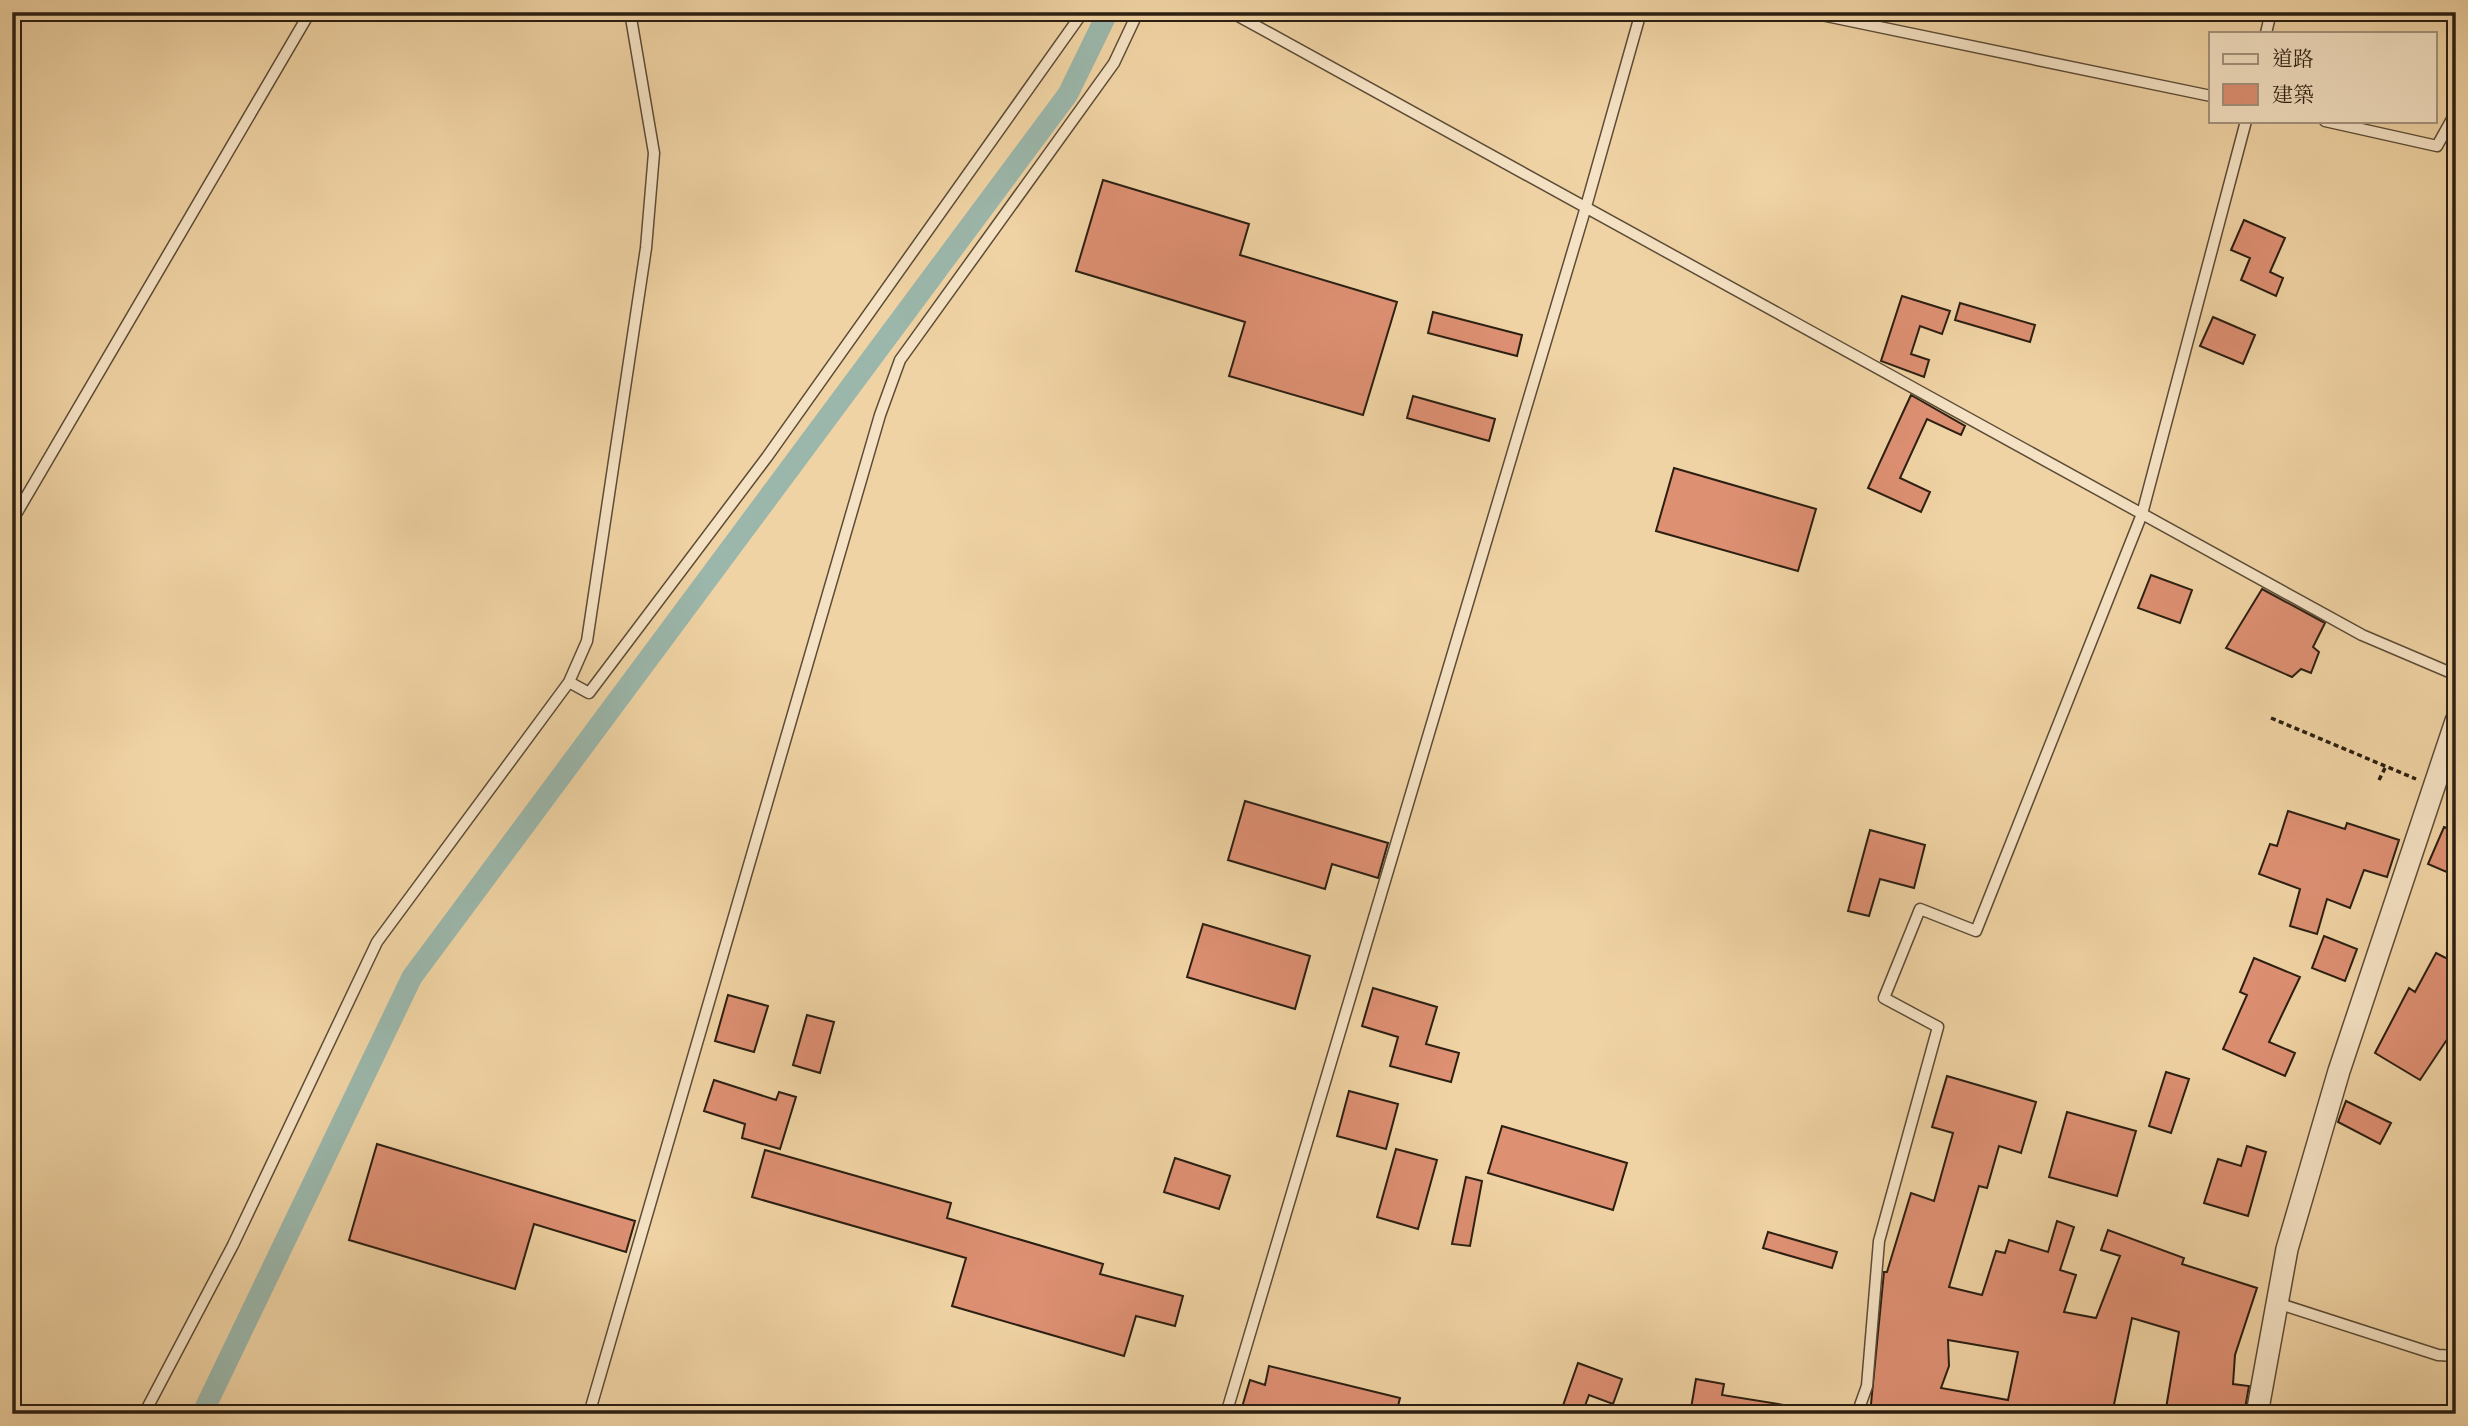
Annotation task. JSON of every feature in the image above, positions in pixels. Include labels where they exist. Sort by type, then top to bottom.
[{"type":"street","points":[[2257,1414],[2287,1249],[2339,1071],[2456,721]]},
{"type":"lane","points":[[12,521],[310,12]]},
{"type":"lane","points":[[144,1414],[233,1245],[377,942],[569,682],[587,641],[646,248],[654,153],[629,12]]},
{"type":"lane","points":[[569,682],[589,694],[766,457],[1083,12]]},
{"type":"lane","points":[[589,1414],[880,415],[900,360],[1114,63],[1138,12]]},
{"type":"lane","points":[[1231,12],[1585,210],[2362,635],[2456,675]]},
{"type":"lane","points":[[1226,1414],[1585,210],[1641,12]]},
{"type":"lane","points":[[1807,12],[2209,96]]},
{"type":"lane","points":[[2266,32],[2271,12]]},
{"type":"lane","points":[[2329,122],[2437,146],[2456,112]]},
{"type":"lane","points":[[1857,1414],[1867,1386],[1879,1241],[1938,1027],[1884,998],[1920,909],[1976,931],[2142,514],[2246,122]]},
{"type":"lane","points":[[2277,1303],[2438,1355],[2456,1356]]},
{"type":"path","points":[[2271,718],[2434,786]]},
{"type":"path","points":[[2379,780],[2386,766]]},
{"type":"building","points":[[1103,180],[1249,224],[1240,255],[1397,302],[1363,415],[1229,376],[1245,322],[1076,271]]},
{"type":"building","points":[[2244,220],[2285,238],[2270,272],[2283,278],[2276,296],[2241,280],[2250,258],[2231,250]]},
{"type":"building","points":[[1902,296],[1950,311],[1942,334],[1920,326],[1911,354],[1929,360],[1924,377],[1881,361]]},
{"type":"building","points":[[1960,303],[2035,325],[2030,342],[1955,320]]},
{"type":"building","points":[[1433,312],[1522,335],[1517,356],[1428,333]]},
{"type":"building","points":[[2213,317],[2255,335],[2243,364],[2200,346]]},
{"type":"building","points":[[1911,395],[1965,426],[1961,435],[1927,419],[1900,478],[1930,492],[1921,512],[1868,488]]},
{"type":"building","points":[[1413,396],[1495,419],[1489,441],[1407,418]]},
{"type":"building","points":[[1674,468],[1816,509],[1798,571],[1656,531]]},
{"type":"building","points":[[2151,575],[2192,590],[2180,623],[2138,608]]},
{"type":"building","points":[[2262,589],[2325,623],[2313,647],[2319,652],[2311,673],[2301,669],[2292,677],[2226,648]]},
{"type":"building","points":[[1245,801],[1388,843],[1378,878],[1332,864],[1325,889],[1228,860]]},
{"type":"building","points":[[2288,811],[2345,829],[2347,823],[2399,840],[2387,877],[2364,870],[2350,908],[2327,899],[2317,934],[2290,926],[2300,889],[2259,874],[2270,844],[2277,846]]},
{"type":"building","points":[[2444,827],[2456,832],[2456,876],[2428,864]]},
{"type":"building","points":[[1870,830],[1925,845],[1914,888],[1880,879],[1869,916],[1848,911]]},
{"type":"building","points":[[1203,924],[1310,956],[1295,1009],[1187,977]]},
{"type":"building","points":[[2324,936],[2357,949],[2345,981],[2312,968]]},
{"type":"building","points":[[2436,953],[2456,963],[2456,1026],[2420,1080],[2375,1053],[2409,988],[2415,992]]},
{"type":"building","points":[[2254,958],[2300,977],[2269,1042],[2295,1053],[2285,1076],[2223,1049],[2247,995],[2240,992]]},
{"type":"building","points":[[1373,988],[1437,1007],[1426,1044],[1459,1053],[1451,1082],[1390,1066],[1398,1037],[1362,1026]]},
{"type":"building","points":[[728,995],[768,1006],[754,1052],[715,1041]]},
{"type":"building","points":[[807,1015],[834,1022],[820,1073],[793,1065]]},
{"type":"building","points":[[2166,1072],[2189,1079],[2171,1133],[2149,1126]]},
{"type":"building","points":[[1947,1076],[2036,1102],[2021,1153],[1999,1146],[1987,1188],[1979,1186],[1949,1287],[1982,1295],[1996,1251],[2005,1253],[2009,1240],[2048,1252],[2057,1221],[2074,1227],[2060,1270],[2076,1275],[2064,1312],[2096,1318],[2120,1256],[2101,1250],[2108,1230],[2184,1258],[2182,1264],[2257,1288],[2235,1355],[2233,1384],[2249,1386],[2244,1414],[2165,1414],[2179,1332],[2132,1318],[2112,1414],[1870,1414],[1884,1272],[1887,1272],[1911,1193],[1934,1201],[1953,1133],[1932,1127]],"holes":[[[1948,1340],[2018,1352],[2008,1400],[1941,1388],[1949,1366]]]},
{"type":"building","points":[[714,1080],[776,1100],[779,1092],[796,1097],[780,1149],[742,1138],[745,1124],[704,1111]]},
{"type":"building","points":[[1349,1091],[1398,1104],[1386,1149],[1337,1136]]},
{"type":"building","points":[[2346,1101],[2391,1123],[2380,1144],[2338,1122]]},
{"type":"building","points":[[2067,1112],[2136,1131],[2117,1196],[2049,1177]]},
{"type":"building","points":[[1502,1126],[1627,1163],[1613,1210],[1488,1173]]},
{"type":"building","points":[[377,1144],[635,1221],[626,1252],[534,1224],[515,1289],[349,1240]]},
{"type":"building","points":[[2247,1146],[2266,1152],[2248,1216],[2204,1203],[2218,1159],[2241,1166]]},
{"type":"building","points":[[1396,1149],[1437,1160],[1418,1229],[1377,1217]]},
{"type":"building","points":[[765,1150],[951,1203],[947,1218],[1103,1264],[1100,1274],[1183,1296],[1175,1326],[1136,1316],[1124,1356],[952,1306],[966,1258],[752,1197]]},
{"type":"building","points":[[1175,1158],[1230,1176],[1219,1209],[1164,1192]]},
{"type":"building","points":[[1466,1177],[1482,1181],[1470,1246],[1452,1244]]},
{"type":"building","points":[[1768,1232],[1837,1252],[1832,1268],[1763,1248]]},
{"type":"building","points":[[1578,1363],[1622,1379],[1613,1404],[1589,1395],[1582,1414],[1560,1414]]},
{"type":"building","points":[[1269,1366],[1400,1398],[1396,1414],[1290,1414],[1261,1406],[1259,1413],[1242,1407],[1250,1380],[1265,1385]]},
{"type":"building","points":[[1696,1379],[1724,1384],[1722,1395],[1784,1405],[1784,1414],[1690,1414]]},
{"type":"waterway","points":[[202,1414],[412,977],[1068,94],[1108,12]]}]
